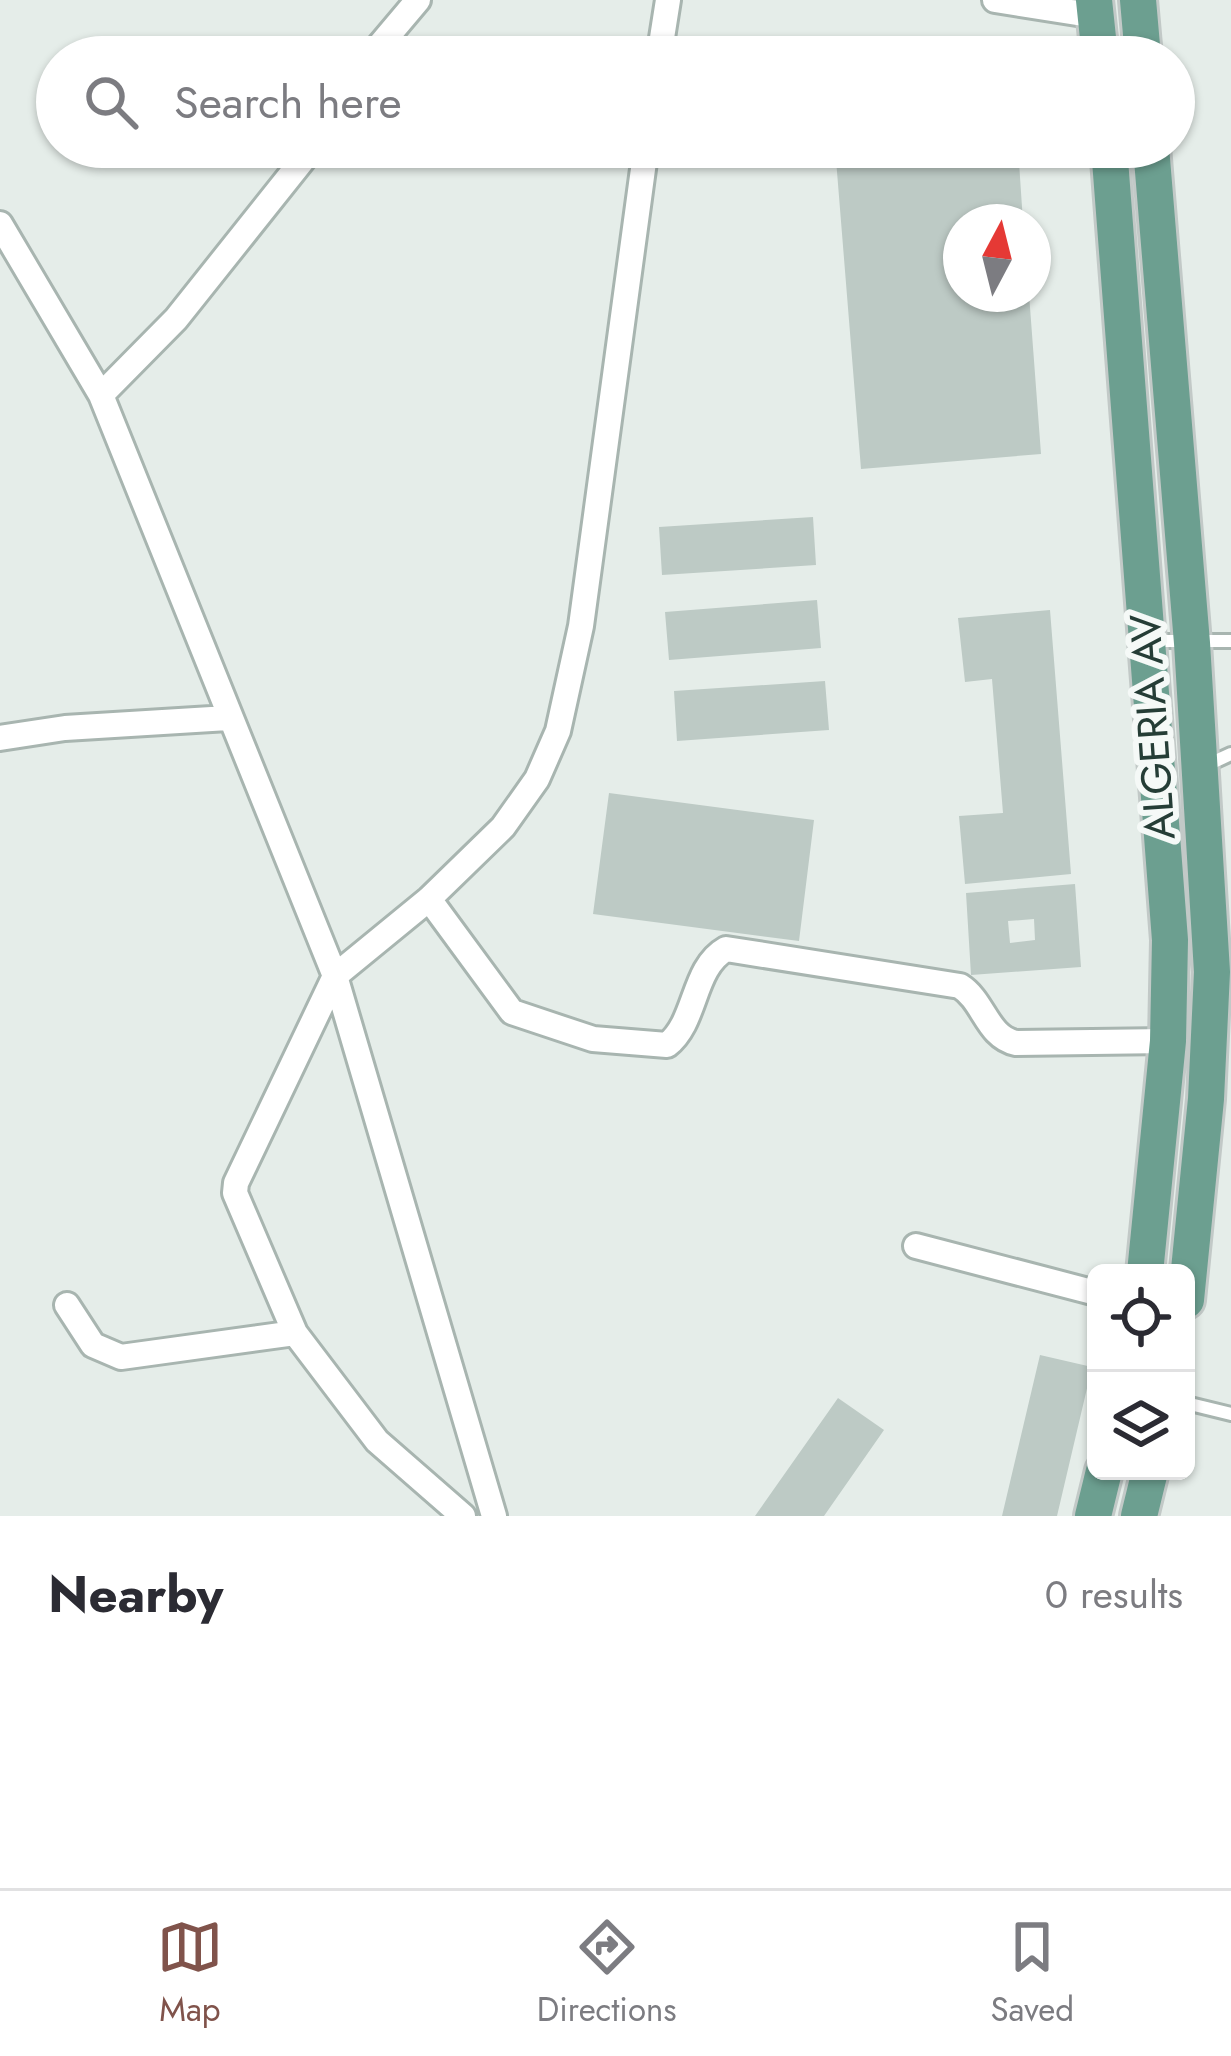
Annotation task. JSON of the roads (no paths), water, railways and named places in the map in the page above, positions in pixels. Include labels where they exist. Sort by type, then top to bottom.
[{"type":"main road","points":[[1138,0],[1142,36]]},
{"type":"main road","name":"ALGERIA AV","points":[[1110,168],[1169,919],[1168,1041],[1146,1264]]},
{"type":"main road","name":"ALGERIA AV","points":[[1153,168],[1192,643],[1216,761],[1221,975],[1190,1264]]},
{"type":"main road","points":[[1093,1516],[1102,1480]]},
{"type":"main road","points":[[1139,1516],[1148,1480]]},
{"type":"street","points":[[388,36],[418,0]]},
{"type":"street","points":[[662,36],[668,0]]},
{"type":"street","points":[[995,0],[1095,8]]},
{"type":"street","points":[[101,395],[176,319],[297,168]]},
{"type":"street","points":[[463,1516],[377,1441],[295,1333],[235,1193],[238,1176],[335,976],[429,898],[502,827],[537,779],[570,691],[643,168]]},
{"type":"street","points":[[0,224],[101,395],[335,976],[494,1516]]},
{"type":"street","points":[[0,739],[65,728],[228,718]]},
{"type":"street","points":[[429,898],[512,1012],[593,1040],[667,1046],[679,1036],[712,957],[726,949],[960,986],[973,995],[999,1037],[1016,1043],[1168,1041]]},
{"type":"street","points":[[916,1246],[1087,1291]]},
{"type":"street","points":[[67,1305],[93,1345],[122,1357],[295,1333]]},
{"type":"lane","points":[[1148,641],[1231,641]]},
{"type":"lane","points":[[1195,1405],[1231,1414]]}]
